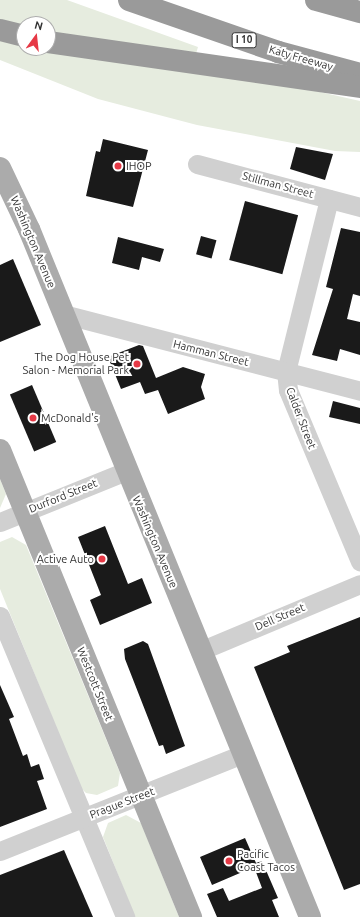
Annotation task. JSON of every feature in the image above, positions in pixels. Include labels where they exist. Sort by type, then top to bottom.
[{"type":"highway","name":"Katy Freeway","points":[[129,0],[278,52],[360,74]]},
{"type":"highway","points":[[316,0],[360,12]]},
{"type":"highway","points":[[0,30],[16,34]]},
{"type":"highway","points":[[56,43],[360,87]]},
{"type":"main road","name":"Washington Avenue","points":[[0,168],[63,314],[126,471],[310,917]]},
{"type":"main road","name":"Westcott Street","points":[[0,450],[191,917]]},
{"type":"street","name":"Stillman Street","points":[[197,164],[360,207]]},
{"type":"street","name":"Calder Street","points":[[330,199],[286,371],[288,390],[360,561]]},
{"type":"street","name":"Hamman Street","points":[[63,314],[360,391]]},
{"type":"street","name":"Durford Street","points":[[0,522],[126,471]]},
{"type":"street","name":"Dell Street","points":[[200,651],[360,584]]},
{"type":"street","points":[[0,616],[85,817],[125,917]]},
{"type":"street","name":"Prague Street","points":[[0,850],[141,796],[243,754]]},
{"type":"shaded area","points":[[0,0],[67,0],[198,47],[195,57],[56,34],[56,16],[16,16],[16,26],[0,21]]},
{"type":"shaded area","points":[[0,39],[16,42],[16,56],[56,56],[56,49],[267,80],[360,101],[360,152],[335,151],[197,125],[98,99],[0,60]]},
{"type":"shaded area","points":[[0,479],[6,494],[0,508]]},
{"type":"shaded area","points":[[12,537],[26,545],[120,773],[118,786],[97,795],[86,793],[81,788],[0,589],[0,542]]},
{"type":"shaded area","points":[[126,815],[141,823],[179,917],[135,917],[103,837],[108,823]]},
{"type":"building","name":"IHOP","points":[[103,139],[148,150],[133,207],[86,196],[96,151],[100,152]]},
{"type":"building","points":[[296,147],[333,154],[325,180],[290,169]]},
{"type":"building","points":[[245,201],[298,215],[282,274],[229,260]]},
{"type":"building","points":[[341,228],[360,232],[360,296],[353,294],[347,319],[360,322],[360,355],[340,349],[337,361],[312,355],[333,289],[326,287]]},
{"type":"building","points":[[201,236],[216,240],[212,258],[196,254]]},
{"type":"building","points":[[118,237],[164,249],[160,262],[142,257],[139,270],[112,263]]},
{"type":"building","points":[[13,259],[41,325],[0,342],[0,265]]},
{"type":"building","points":[[139,345],[143,346],[156,378],[183,367],[205,374],[201,387],[205,399],[168,414],[158,390],[145,394],[140,382],[121,389],[108,357]]},
{"type":"building","name":"McDonald's","points":[[32,385],[56,442],[34,451],[10,394]]},
{"type":"building","points":[[333,401],[360,408],[360,424],[329,417]]},
{"type":"building","points":[[105,526],[128,584],[142,578],[152,603],[100,625],[90,600],[101,595],[78,537]]},
{"type":"building","points":[[360,617],[360,884],[344,890],[254,667],[290,652],[287,646]]},
{"type":"building","points":[[143,641],[148,644],[185,746],[166,754],[163,745],[159,746],[125,659],[124,649]]},
{"type":"building","points":[[0,685],[14,717],[9,719],[23,756],[27,754],[31,767],[39,764],[44,779],[37,781],[47,809],[0,827]]},
{"type":"building","points":[[245,838],[256,863],[262,861],[278,898],[272,900],[279,917],[217,917],[207,894],[223,888],[229,901],[262,888],[254,867],[212,885],[200,857]]},
{"type":"building","points":[[64,850],[93,917],[0,917],[0,875]]},
{"type":"place","name":"IHOP","points":[[118,166]]},
{"type":"place","name":"The Dog House Pet Salon - Memorial Park","points":[[137,364]]},
{"type":"place","name":"McDonald's","points":[[33,418]]},
{"type":"place","name":"Active Auto","points":[[102,559]]},
{"type":"place","name":"Pacific Coast Tacos","points":[[229,861]]}]
